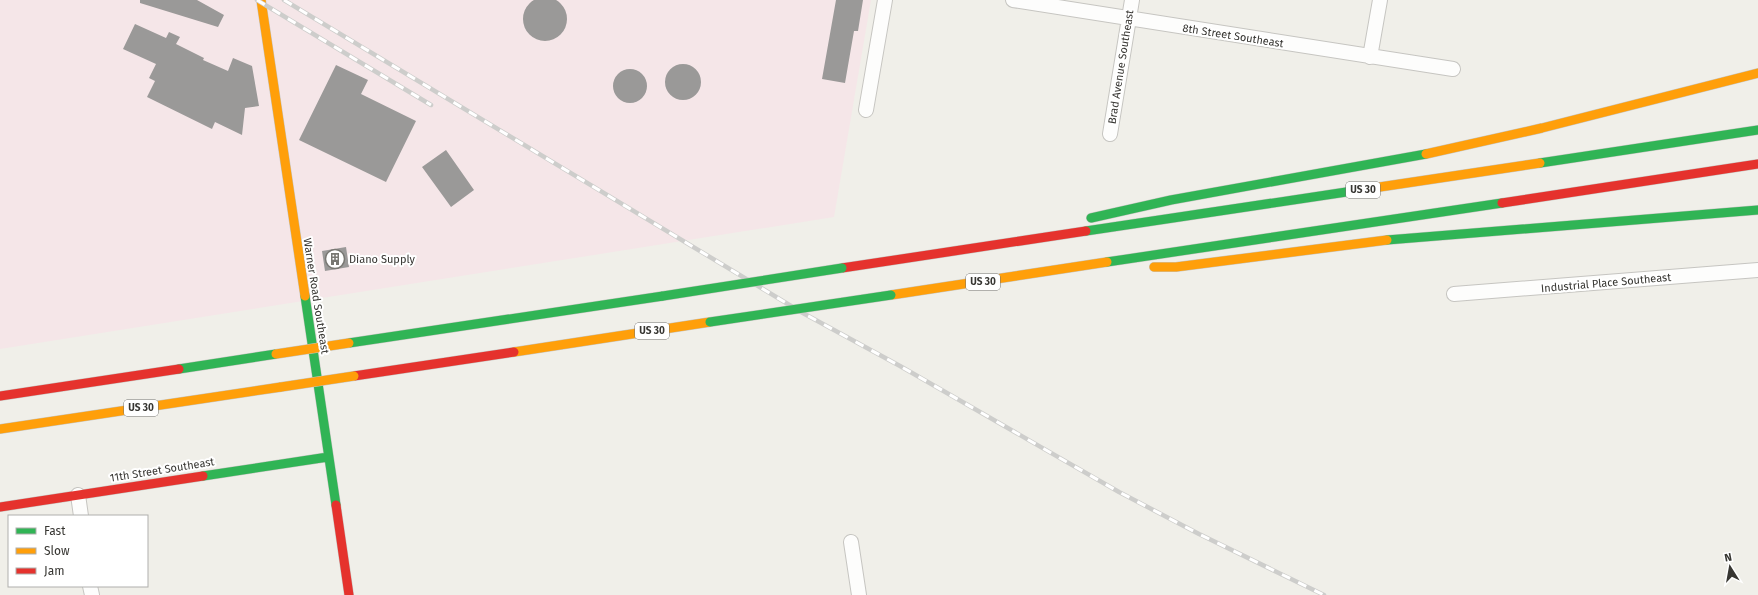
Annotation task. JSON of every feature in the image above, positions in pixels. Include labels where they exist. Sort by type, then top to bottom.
[{"type":"main road","name":"Warner Road Southeast","points":[[261,0],[349,595]]},
{"type":"main road","points":[[1083,220],[1137,206],[1410,158],[1483,142],[1758,73]]},
{"type":"main road","name":"US 30","points":[[0,396],[1758,130]]},
{"type":"main road","name":"US 30","points":[[0,429],[1758,164]]},
{"type":"main road","points":[[1074,267],[1176,267],[1407,238],[1758,210]]},
{"type":"main road","points":[[967,249],[1068,224]]},
{"type":"main road","name":"11th Street Southeast","points":[[0,507],[328,457]]},
{"type":"street","points":[[866,110],[885,0]]},
{"type":"street","name":"8th Street Southeast","points":[[1013,0],[1453,69]]},
{"type":"street","name":"Brad Avenue Southeast","points":[[1110,134],[1132,0]]},
{"type":"street","points":[[1370,57],[1380,0]]},
{"type":"street","name":"Industrial Place Southeast","points":[[1454,294],[1758,270]]},
{"type":"street","points":[[78,495],[81,515]]},
{"type":"street","points":[[851,542],[859,595]]},
{"type":"shaded area","points":[[0,0],[871,0],[834,217],[0,349]]},
{"type":"building","points":[[537,-1],[553,-1],[561,3],[567,15],[567,23],[561,35],[549,41],[541,41],[529,35],[523,23],[523,15],[529,3]]},
{"type":"building","points":[[140,0],[197,0],[224,15],[218,27],[140,3]]},
{"type":"building","points":[[836,0],[863,0],[858,31],[854,31],[845,83],[822,79]]},
{"type":"building","points":[[135,24],[166,38],[169,32],[180,37],[176,44],[204,58],[203,60],[228,71],[233,58],[252,66],[259,106],[245,108],[242,135],[215,122],[212,129],[147,97],[155,81],[149,78],[156,64],[123,49]]},
{"type":"building","points":[[687,64],[696,69],[700,75],[700,89],[696,95],[687,100],[679,100],[670,95],[666,89],[665,78],[670,69],[676,65]]},
{"type":"building","points":[[336,65],[368,80],[361,94],[416,121],[386,182],[299,140]]},
{"type":"building","points":[[627,69],[633,69],[637,70],[644,76],[647,86],[646,93],[640,100],[633,103],[627,103],[623,102],[616,96],[613,89],[613,83],[614,79],[620,72]]},
{"type":"building","points":[[446,150],[474,190],[451,207],[422,167]]},
{"type":"building","name":"Diano Supply","points":[[346,247],[349,267],[325,271],[322,251]]},
{"type":"railway","points":[[257,0],[431,105]]},
{"type":"railway","points":[[284,0],[801,312],[900,366],[1119,492],[1199,534],[1324,595]]},
{"type":"traffic: fast","points":[[1540,163],[1758,130]]},
{"type":"traffic: fast","points":[[1091,218],[1171,200],[1426,154]]},
{"type":"traffic: fast","points":[[1086,231],[1353,191]]},
{"type":"traffic: fast","points":[[1107,262],[1502,203]]},
{"type":"traffic: fast","points":[[1387,240],[1758,210]]},
{"type":"traffic: fast","points":[[663,296],[842,268]]},
{"type":"traffic: fast","points":[[710,322],[891,295]]},
{"type":"traffic: fast","points":[[305,296],[336,505]]},
{"type":"traffic: fast","points":[[349,343],[663,296]]},
{"type":"traffic: fast","points":[[179,369],[276,354]]},
{"type":"traffic: fast","points":[[203,476],[328,457]]},
{"type":"traffic: slow","points":[[261,0],[305,296]]},
{"type":"traffic: slow","points":[[1426,154],[1542,128],[1758,73]]},
{"type":"traffic: slow","points":[[1353,191],[1540,163]]},
{"type":"traffic: slow","points":[[1154,267],[1176,267],[1387,240]]},
{"type":"traffic: slow","points":[[891,295],[1107,262]]},
{"type":"traffic: slow","points":[[514,352],[710,322]]},
{"type":"traffic: slow","points":[[276,354],[349,343]]},
{"type":"traffic: slow","points":[[281,387],[354,376]]},
{"type":"traffic: slow","points":[[0,429],[281,387]]},
{"type":"traffic: jam","points":[[1502,203],[1758,164]]},
{"type":"traffic: jam","points":[[842,268],[1086,231]]},
{"type":"traffic: jam","points":[[354,376],[514,352]]},
{"type":"traffic: jam","points":[[0,396],[179,369]]},
{"type":"traffic: jam","points":[[0,507],[203,476]]},
{"type":"traffic: jam","points":[[336,505],[349,595]]},
{"type":"place","name":"Diano Supply","points":[[335,259]]}]
